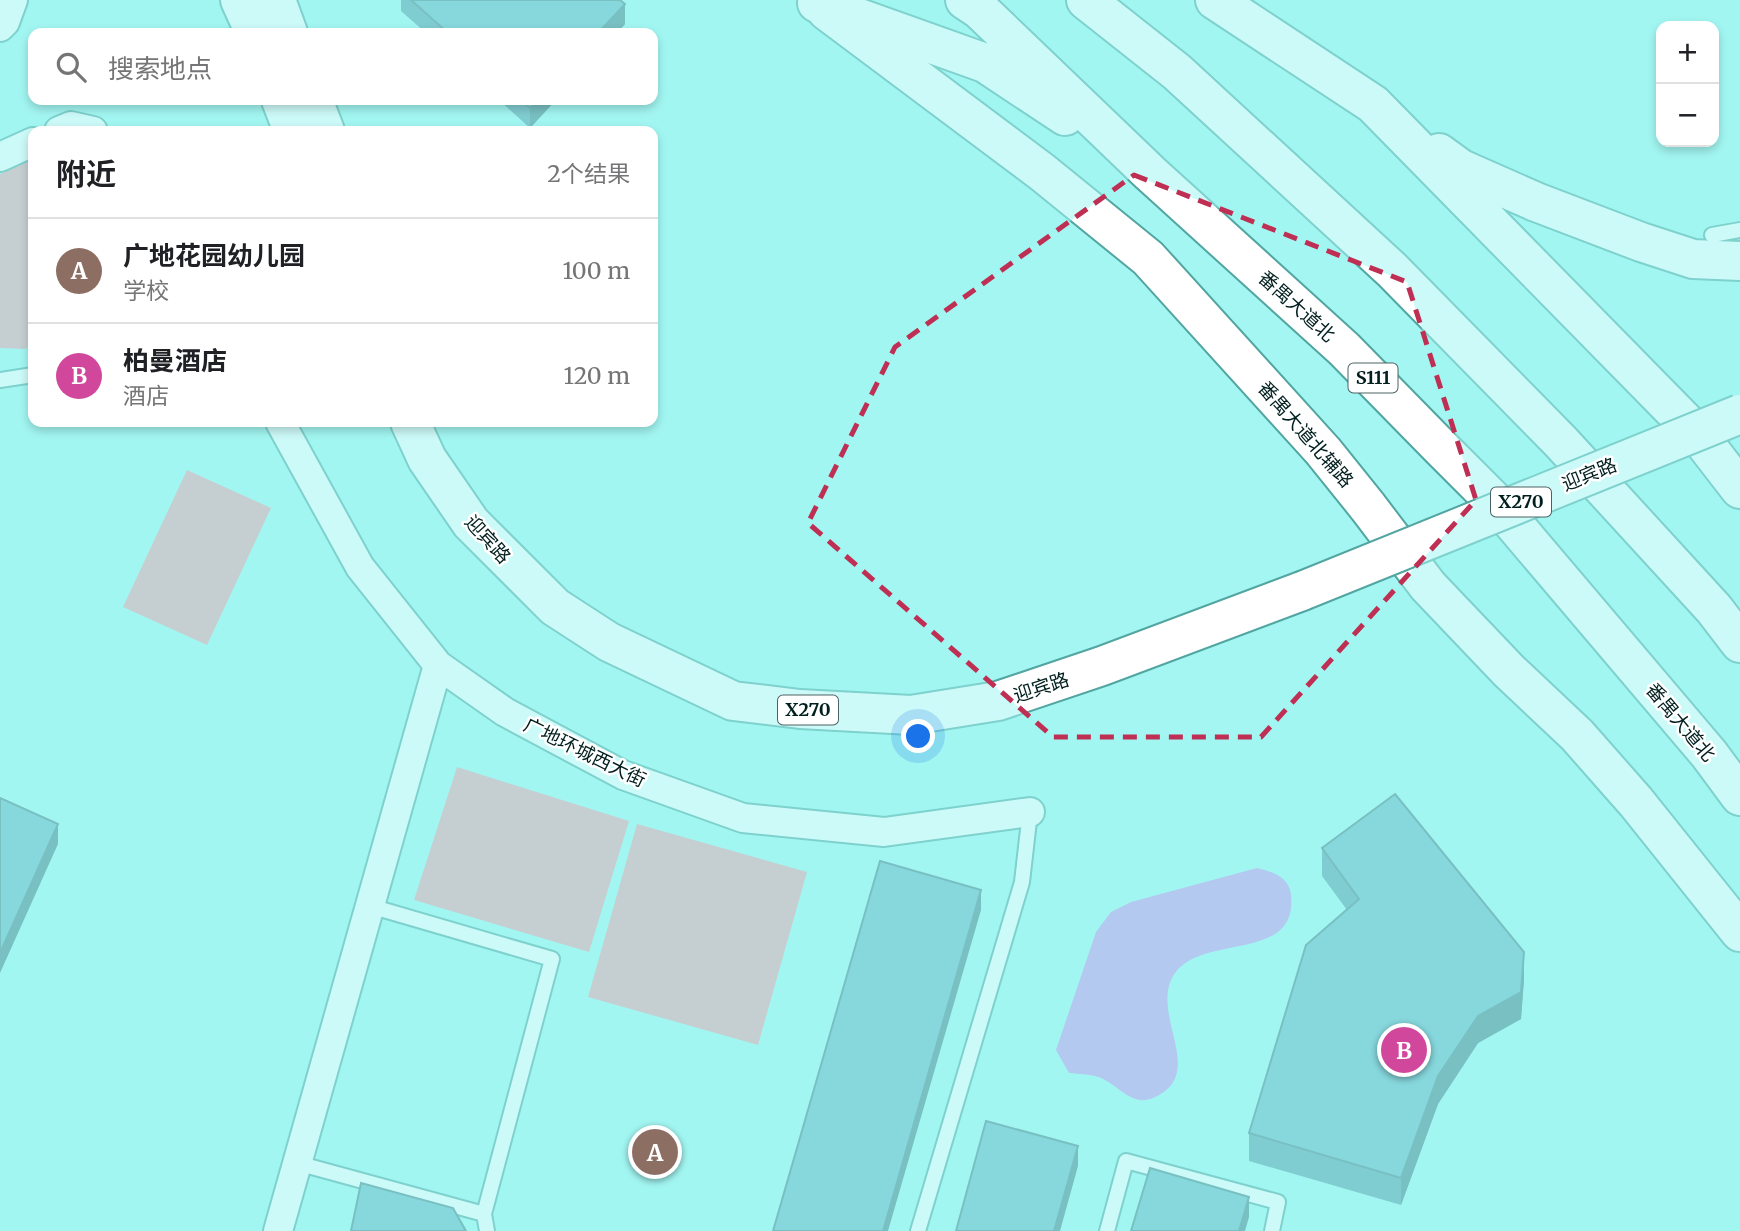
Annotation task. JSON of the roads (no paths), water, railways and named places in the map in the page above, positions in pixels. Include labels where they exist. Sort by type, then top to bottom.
[{"type":"main road","points":[[240,0],[253,28]]},
{"type":"main road","points":[[276,0],[286,28]]},
{"type":"main road","name":"番禺大道北","points":[[965,0],[980,10],[1150,173],[1344,349],[1496,503],[1700,743],[1740,796]]},
{"type":"main road","points":[[1086,0],[1177,72],[1392,270],[1561,442],[1714,609],[1740,643]]},
{"type":"main road","points":[[1215,0],[1373,104],[1461,169],[1536,202],[1693,259],[1740,261]]},
{"type":"main road","points":[[814,2],[985,63],[1150,173]]},
{"type":"main road","name":"番禺大道北辅路","points":[[814,2],[1042,172],[1148,258],[1323,451],[1428,586],[1499,661],[1577,735],[1628,793],[1740,932]]},
{"type":"main road","points":[[1373,104],[1699,436],[1740,489]]},
{"type":"main road","points":[[283,105],[291,126]]},
{"type":"main road","points":[[315,105],[323,126]]},
{"type":"main road","name":"迎宾路","points":[[412,427],[427,459],[471,523],[555,607],[609,642],[733,701],[800,709],[911,715],[998,701],[1102,666],[1302,591],[1740,414]]},
{"type":"main road","points":[[437,427],[467,493],[516,569]]},
{"type":"street","points":[[0,27],[5,22],[13,0]]},
{"type":"street","points":[[0,157],[28,144]]},
{"type":"street","name":"广地环城西大街","points":[[283,427],[360,567],[438,665],[505,712],[623,775],[743,818],[884,832],[1030,812]]},
{"type":"street","points":[[278,1231],[438,665]]},
{"type":"lane","points":[[1712,235],[1740,230]]},
{"type":"lane","points":[[0,380],[28,375]]},
{"type":"lane","points":[[918,1231],[1022,882],[1030,812]]},
{"type":"lane","points":[[370,906],[552,959],[484,1214],[487,1231]]},
{"type":"lane","points":[[1107,1231],[1126,1161],[1278,1202],[1272,1231]]},
{"type":"lane","points":[[297,1163],[484,1214]]},
{"type":"place","name":"柏曼酒店","points":[[1404,1050]]},
{"type":"place","name":"广地花园幼儿园","points":[[655,1152]]}]
